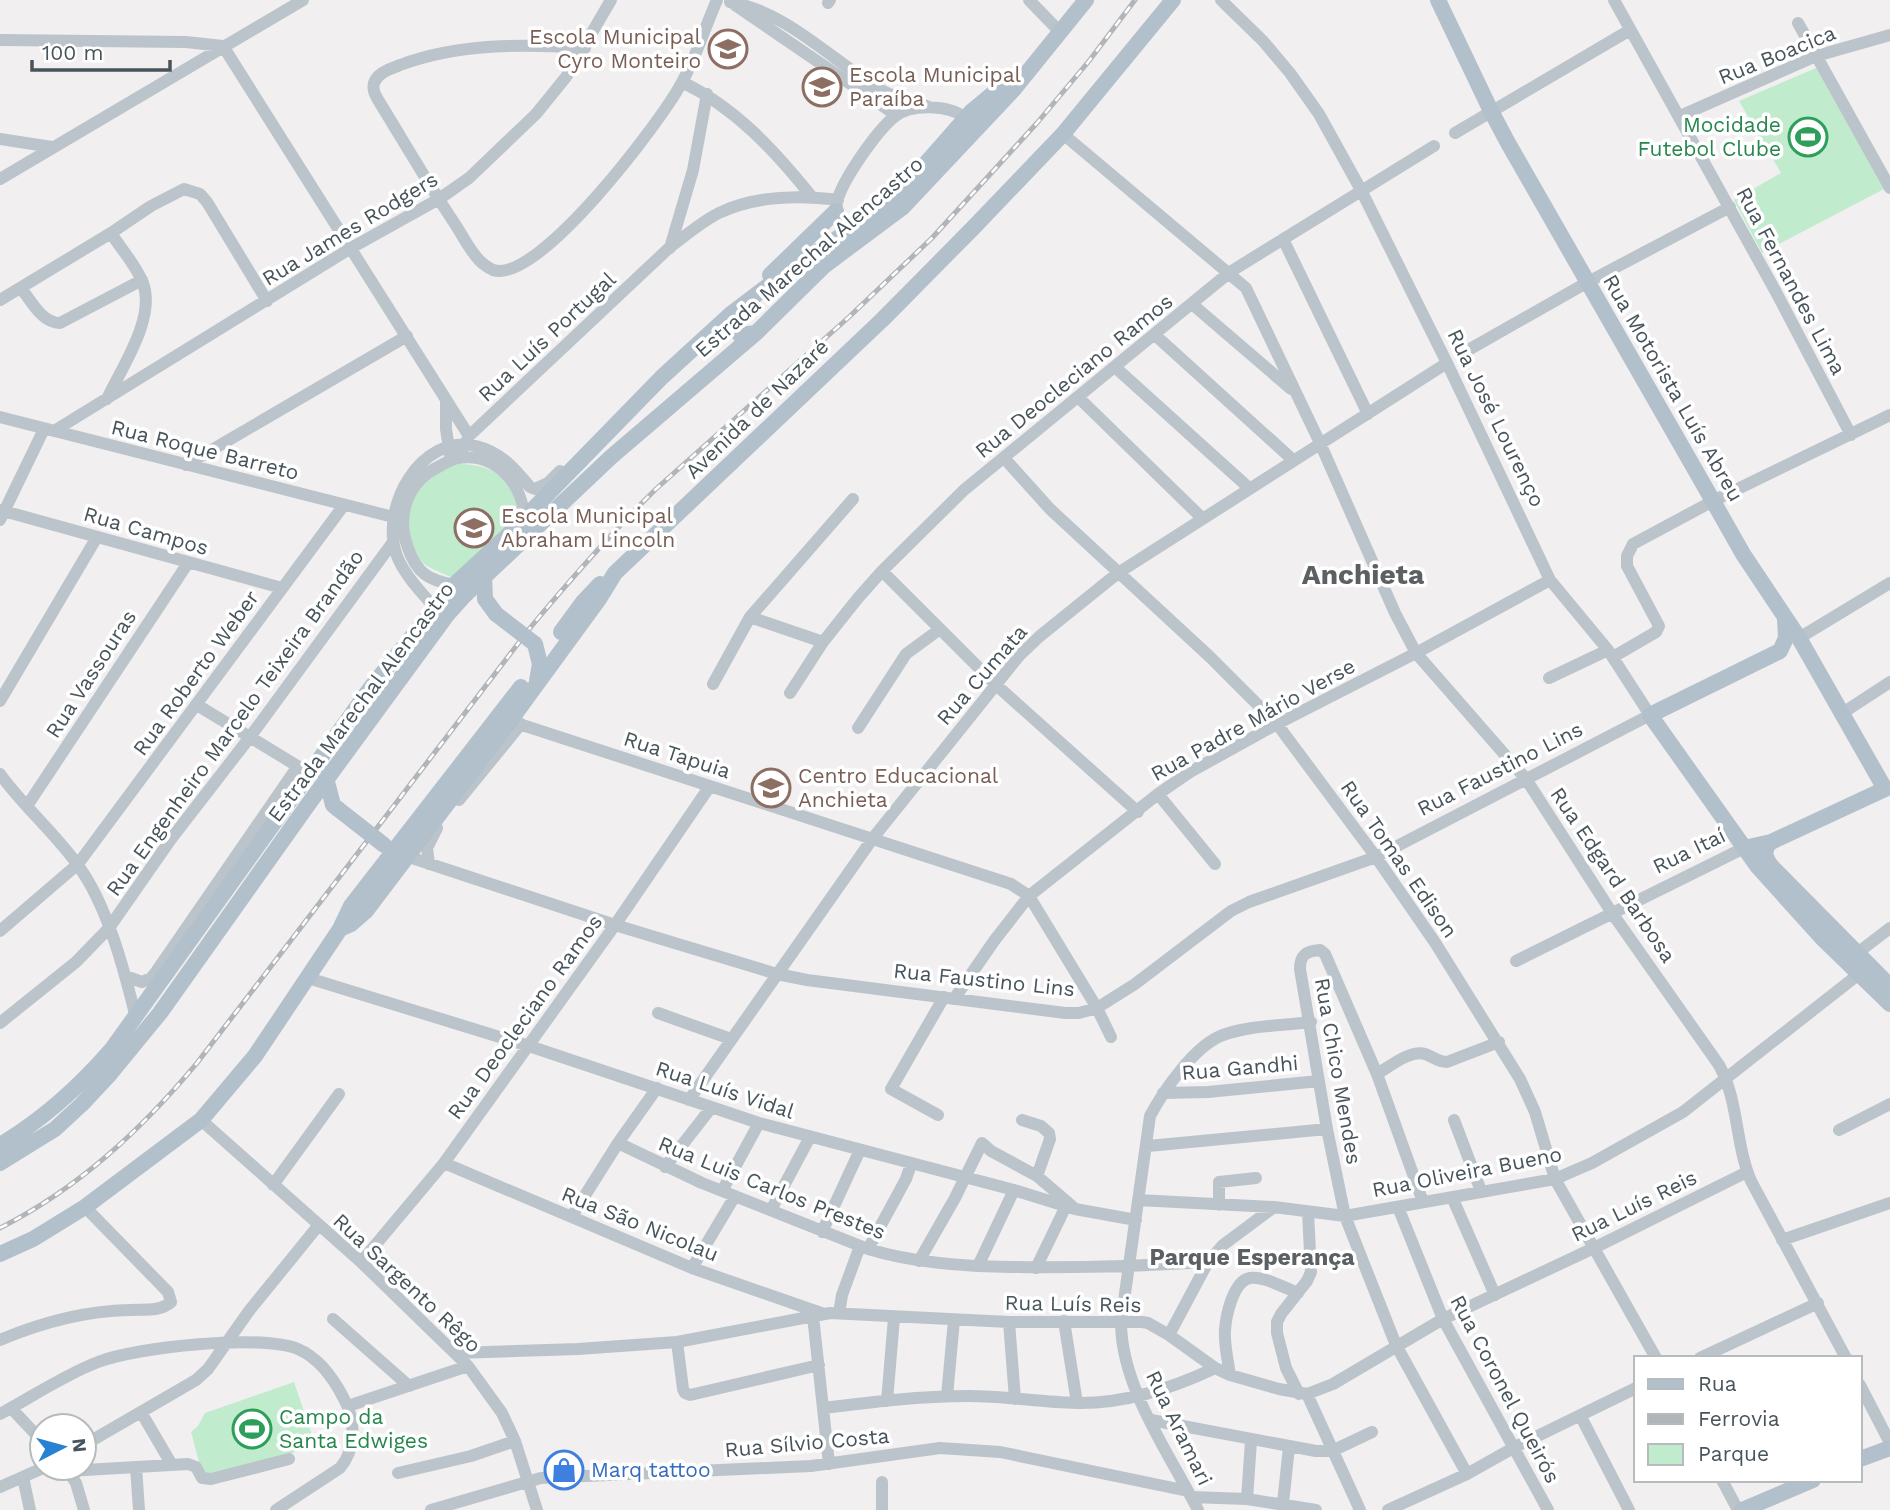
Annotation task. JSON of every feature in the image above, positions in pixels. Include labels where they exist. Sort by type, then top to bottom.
[{"type":"main road","name":"Estrada Marechal Alencastro","points":[[0,1145],[62,1103],[97,1066],[136,1018],[304,770],[332,741],[372,686],[454,585],[524,518],[639,400],[732,313],[844,233],[867,220],[897,196],[965,118],[1011,78],[1058,31],[1077,0]]},
{"type":"main road","name":"Estrada Marechal Alencastro","points":[[0,1163],[55,1129],[110,1074],[160,1013],[447,615],[484,575],[611,457],[757,333],[824,266],[903,207],[971,137],[1086,0]]},
{"type":"main road","name":"Avenida de Nazaré","points":[[394,848],[426,831],[515,722],[536,684],[615,573],[883,319],[1063,134],[1173,0]]},
{"type":"main road","name":"Rua Motorista Luís Abreu","points":[[1438,0],[1491,111],[1588,282],[1713,501],[1799,638],[1814,668],[1886,785]]},
{"type":"main road","points":[[965,118],[971,127],[971,137]]},
{"type":"main road","points":[[752,297],[837,205]]},
{"type":"main road","points":[[732,313],[733,324],[740,335],[757,333]]},
{"type":"main road","points":[[692,351],[703,350],[711,354],[712,371]]},
{"type":"main road","points":[[0,1254],[85,1207],[201,1120],[255,1056],[340,929],[351,906],[382,869],[394,848],[540,664],[583,602],[603,581],[615,573]]},
{"type":"main road","points":[[484,575],[485,599],[496,614],[536,645],[540,664],[536,684]]},
{"type":"main road","points":[[1785,619],[1786,638],[1780,651],[1793,655],[1814,668]]},
{"type":"main road","points":[[536,645],[559,636]]},
{"type":"main road","name":"Rua Faustino Lins","points":[[1650,715],[1780,651]]},
{"type":"main road","name":"Rua José Lourenço","points":[[1650,715],[1744,848],[1782,895],[1890,1004]]},
{"type":"main road","points":[[332,741],[326,764],[326,782],[336,807],[394,848]]},
{"type":"main road","name":"Rua Itaí","points":[[1744,848],[1771,842],[1886,785]]},
{"type":"main road","points":[[307,806],[336,807]]},
{"type":"main road","points":[[1771,842],[1765,853],[1770,864],[1890,986]]},
{"type":"main road","points":[[340,929],[366,911],[394,848]]},
{"type":"main road","points":[[1862,1458],[1890,1445]]},
{"type":"main road","points":[[1740,1510],[1808,1482]]},
{"type":"street","points":[[0,179],[303,0]]},
{"type":"street","name":"Rua James Rodgers","points":[[49,430],[107,399],[351,248],[439,199],[469,178],[536,114],[566,77],[611,0]]},
{"type":"street","points":[[585,48],[484,47],[416,59],[380,74],[374,84],[373,91],[439,199],[480,261],[491,269],[511,269],[548,243],[604,190],[629,159],[682,82],[717,0]]},
{"type":"street","points":[[1029,0],[1058,31]]},
{"type":"street","name":"Rua José Lourenço","points":[[1221,0],[1263,41],[1319,114],[1361,190],[1447,363],[1550,580],[1610,654],[1650,715]]},
{"type":"street","name":"Rua Fernandes Lima","points":[[1614,0],[1730,207],[1851,435]]},
{"type":"street","points":[[729,1],[881,90],[929,107],[951,110],[965,118]]},
{"type":"street","points":[[767,21],[896,115]]},
{"type":"street","points":[[1798,23],[1890,188]]},
{"type":"street","points":[[1455,133],[1630,30]]},
{"type":"street","name":"Rua Boacica","points":[[1680,116],[1816,56],[1890,35]]},
{"type":"street","points":[[0,40],[186,42],[223,46]]},
{"type":"street","points":[[223,46],[446,399],[466,440]]},
{"type":"street","points":[[682,82],[707,94],[770,147],[812,197]]},
{"type":"street","name":"Rua Luís Portugal","points":[[669,248],[689,184],[707,94]]},
{"type":"street","points":[[844,233],[837,205],[871,143],[896,115],[929,107]]},
{"type":"street","name":"Rua Edgard Barbosa","points":[[1063,134],[1230,272],[1250,294],[1416,653],[1526,779],[1612,913],[1727,1079],[1747,1172],[1845,1356]]},
{"type":"street","points":[[0,139],[52,147]]},
{"type":"street","name":"Rua Deocleciano Ramos","points":[[790,693],[823,642],[881,571],[964,491],[1230,272],[1434,146]]},
{"type":"street","points":[[0,300],[111,233],[150,206],[184,189],[200,194],[207,202],[267,301]]},
{"type":"street","name":"Rua Luís Portugal","points":[[452,455],[669,248],[704,222],[741,204],[812,197],[837,205]]},
{"type":"street","points":[[1470,349],[1588,282],[1730,207]]},
{"type":"street","points":[[107,399],[143,323],[147,307],[147,294],[142,280],[111,233]]},
{"type":"street","points":[[1283,239],[1368,414]]},
{"type":"street","points":[[21,288],[45,318],[51,323],[60,323],[142,280]]},
{"type":"street","points":[[1192,304],[1297,393]]},
{"type":"street","points":[[1155,335],[1293,460]]},
{"type":"street","points":[[186,465],[407,336]]},
{"type":"street","name":"Rua Cumata","points":[[689,1100],[873,838],[995,684],[1040,636],[1118,573],[1447,363]]},
{"type":"street","points":[[1116,368],[1249,488]]},
{"type":"street","points":[[1079,398],[1203,519]]},
{"type":"street","points":[[446,399],[452,455]]},
{"type":"street","name":"Estrada Marechal Alencastro","points":[[466,440],[503,457],[530,487],[537,489],[548,482],[615,417],[639,400]]},
{"type":"street","points":[[1549,678],[1656,632],[1659,626],[1627,566],[1627,556],[1633,544],[1713,501],[1890,415]]},
{"type":"street","name":"Rua Roque Barreto","points":[[0,417],[397,518]]},
{"type":"street","points":[[1,514],[49,430]]},
{"type":"street","points":[[428,600],[402,566],[393,542],[398,495],[414,471],[434,454],[476,458],[500,469],[519,490],[524,503],[524,518]]},
{"type":"street","name":"Rua Tomas Edison","points":[[1005,459],[1050,509],[1210,657],[1277,724],[1376,857],[1499,1042],[1528,1095],[1555,1179],[1596,1247],[1655,1356]]},
{"type":"street","points":[[713,684],[750,617],[853,499]]},
{"type":"street","name":"Rua Roberto Weber","points":[[0,931],[78,864],[344,505]]},
{"type":"street","name":"Rua Campos","points":[[1,514],[97,537],[282,588]]},
{"type":"street","points":[[397,518],[410,554],[426,577],[428,600],[422,623]]},
{"type":"street","points":[[0,701],[97,537]]},
{"type":"street","name":"Rua Engenheiro Marcelo Teixeira Brandão","points":[[0,1023],[76,962],[109,928],[171,839],[250,737],[393,542]]},
{"type":"street","name":"Rua Vassouras","points":[[27,806],[188,563]]},
{"type":"street","points":[[881,571],[995,684],[1138,812]]},
{"type":"street","points":[[426,577],[454,585]]},
{"type":"street","name":"Rua Padre Mário Verse","points":[[938,1115],[891,1089],[949,998],[1029,897],[1158,794],[1190,772],[1550,580]]},
{"type":"street","points":[[1799,638],[1890,583]]},
{"type":"street","points":[[750,617],[823,642]]},
{"type":"street","points":[[858,728],[906,654],[940,629]]},
{"type":"street","points":[[1841,713],[1890,682]]},
{"type":"street","points":[[125,976],[142,982],[156,972],[304,770],[197,705]]},
{"type":"street","name":"Rua Faustino Lins","points":[[394,848],[429,864],[615,925],[777,974],[807,980],[1079,1013],[1097,1008],[1135,984],[1231,911],[1249,902],[1376,857],[1650,715]]},
{"type":"street","name":"Rua Tapuia","points":[[515,722],[998,878],[1029,897]]},
{"type":"street","name":"Avenida de Nazaré","points":[[429,864],[427,848],[436,829],[515,722]]},
{"type":"street","points":[[0,775],[4,791],[27,806],[78,864],[109,928],[136,1018]]},
{"type":"street","name":"Rua Deocleciano Ramos","points":[[361,1262],[444,1163],[615,925],[710,786]]},
{"type":"street","points":[[1158,794],[1214,864]]},
{"type":"street","name":"Rua Itaí","points":[[1516,961],[1744,848]]},
{"type":"street","points":[[1029,897],[1097,1008],[1111,1037]]},
{"type":"street","points":[[1856,954],[1890,928]]},
{"type":"street","name":"Rua Chico Mendes","points":[[1377,1074],[1325,954],[1316,950],[1306,953],[1300,963],[1345,1216],[1396,1345],[1467,1474]]},
{"type":"street","name":"Rua Oliveira Bueno","points":[[1138,1200],[1273,1208],[1345,1216],[1555,1179],[1658,1128],[1702,1099],[1859,974]]},
{"type":"street","name":"Rua Luís Vidal","points":[[307,978],[529,1046],[759,1123],[1014,1190],[1071,1208],[1136,1220]]},
{"type":"street","points":[[658,1013],[731,1039]]},
{"type":"street","name":"Rua Aramari","points":[[1198,1510],[1139,1397],[1127,1365],[1121,1336],[1150,1116],[1163,1093],[1197,1054],[1221,1036],[1237,1031],[1311,1022]]},
{"type":"street","points":[[1423,1202],[1377,1074],[1417,1053],[1447,1062],[1499,1042]]},
{"type":"street","name":"Rua Gandhi","points":[[1163,1093],[1208,1092],[1319,1081]]},
{"type":"street","points":[[572,1216],[657,1088]]},
{"type":"street","points":[[273,1185],[339,1094]]},
{"type":"street","points":[[1839,1130],[1890,1104]]},
{"type":"street","points":[[665,1167],[711,1108]]},
{"type":"street","name":"Rua Sargento Rêgo","points":[[201,1120],[361,1262],[468,1366],[502,1413],[515,1441],[537,1510]]},
{"type":"street","points":[[1022,1120],[1041,1126],[1049,1133],[1050,1139],[1037,1175]]},
{"type":"street","points":[[1454,1120],[1481,1191]]},
{"type":"street","points":[[692,1268],[729,1193],[759,1123]]},
{"type":"street","points":[[1148,1146],[1328,1129]]},
{"type":"street","points":[[771,1210],[810,1137]]},
{"type":"street","name":"Rua Luis Carlos Prestes","points":[[618,1143],[665,1167],[822,1232],[864,1248],[919,1261],[1036,1268],[1129,1267],[1208,1262]]},
{"type":"street","points":[[919,1261],[982,1143],[991,1151],[1037,1175],[1071,1208],[1036,1268]]},
{"type":"street","points":[[822,1232],[860,1150]]},
{"type":"street","name":"Rua São Nicolau","points":[[444,1163],[692,1268],[819,1315]]},
{"type":"street","points":[[839,1313],[842,1295],[864,1248],[906,1179],[911,1164]]},
{"type":"street","name":"Rua Luís Reis","points":[[456,1353],[677,1342],[839,1313],[1009,1322],[1148,1323],[1170,1335],[1215,1368],[1230,1375],[1303,1394],[1333,1384],[1443,1319],[1747,1172]]},
{"type":"street","points":[[1219,1205],[1219,1182],[1256,1178]]},
{"type":"street","points":[[978,1266],[1014,1190]]},
{"type":"street","points":[[1452,1197],[1495,1295]]},
{"type":"street","points":[[1782,1240],[1890,1203]]},
{"type":"street","points":[[0,1340],[25,1329],[61,1320],[124,1310],[163,1308],[172,1302],[168,1292],[85,1207]]},
{"type":"street","name":"Rua Coronel Queirós","points":[[1398,1207],[1443,1319],[1548,1510]]},
{"type":"street","points":[[1170,1335],[1208,1262],[1223,1245],[1273,1208]]},
{"type":"street","points":[[1308,1212],[1311,1272],[1281,1314],[1277,1333],[1286,1368],[1303,1394],[1360,1510]]},
{"type":"street","points":[[98,1437],[196,1380],[213,1364],[225,1343],[318,1226]]},
{"type":"street","points":[[1230,1375],[1225,1330],[1241,1282],[1256,1278],[1298,1293]]},
{"type":"street","points":[[1704,1356],[1818,1303]]},
{"type":"street","points":[[819,1315],[819,1366],[829,1464]]},
{"type":"street","points":[[887,1401],[894,1318]]},
{"type":"street","points":[[333,1319],[409,1386]]},
{"type":"street","points":[[947,1396],[954,1320]]},
{"type":"street","points":[[1064,1321],[1077,1403]]},
{"type":"street","points":[[1009,1322],[1015,1399]]},
{"type":"street","points":[[677,1342],[683,1389],[690,1395],[819,1366]]},
{"type":"street","points":[[28,1429],[6,1411],[116,1355],[225,1343],[282,1345],[299,1350],[319,1362],[338,1388],[348,1406],[353,1443],[348,1458],[340,1468],[276,1510]]},
{"type":"street","points":[[348,1406],[468,1366]]},
{"type":"street","points":[[824,1408],[947,1396],[1077,1403],[1139,1397],[1215,1368]]},
{"type":"street","points":[[1388,1510],[1467,1474],[1515,1447],[1634,1389]]},
{"type":"street","points":[[1862,1389],[1890,1445]]},
{"type":"street","points":[[141,1412],[172,1465]]},
{"type":"street","points":[[1580,1415],[1629,1510]]},
{"type":"street","points":[[1151,1420],[1251,1441],[1316,1451],[1332,1451],[1371,1432]]},
{"type":"street","points":[[398,1474],[515,1441]]},
{"type":"street","points":[[1247,1499],[1251,1441]]},
{"type":"street","points":[[1283,1503],[1289,1447]]},
{"type":"street","name":"Rua Sílvio Costa","points":[[431,1510],[528,1480],[829,1464],[940,1448],[1000,1452],[1189,1494],[1283,1503],[1316,1510]]},
{"type":"street","points":[[98,1469],[193,1465],[202,1478],[211,1479],[289,1459]]},
{"type":"street","points":[[136,1467],[139,1510]]},
{"type":"street","points":[[0,1486],[28,1475]]},
{"type":"street","points":[[23,1477],[30,1510]]},
{"type":"street","points":[[75,1482],[84,1510]]},
{"type":"street","points":[[882,1510],[883,1482]]},
{"type":"street","points":[[1724,1482],[1740,1510]]},
{"type":"green space","name":"Mocidade Futebol Clube","points":[[1816,68],[1884,189],[1762,253],[1734,200],[1781,173],[1739,101]]},
{"type":"green space","points":[[456,464],[481,467],[499,475],[512,491],[518,515],[453,578],[426,565],[415,554],[410,543],[408,518],[415,494],[422,484],[434,474]]},
{"type":"green space","name":"Campo da Santa Edwiges","points":[[294,1382],[316,1447],[207,1474],[199,1462],[191,1432],[205,1413]]},
{"type":"railway","points":[[0,1228],[56,1195],[82,1176],[131,1134],[176,1088],[530,628],[576,575],[656,489],[849,317],[932,238],[1037,123],[1135,0]]},
{"type":"place","name":"Escola Municipal Cyro Monteiro","points":[[728,49]]},
{"type":"place","name":"Escola Municipal Paraíba","points":[[822,87]]},
{"type":"place","name":"Mocidade Futebol Clube","points":[[1808,137]]},
{"type":"place","name":"Escola Municipal Abraham Lincoln","points":[[474,528]]},
{"type":"place","name":"Centro Educacional Anchieta","points":[[771,788]]},
{"type":"place","name":"Campo da Santa Edwiges","points":[[252,1429]]},
{"type":"place","name":"Marq tattoo","points":[[564,1470]]},
{"type":"district","name":"Anchieta","points":[[1363,574]]},
{"type":"district","name":"Parque Esperança","points":[[1252,1257]]}]
